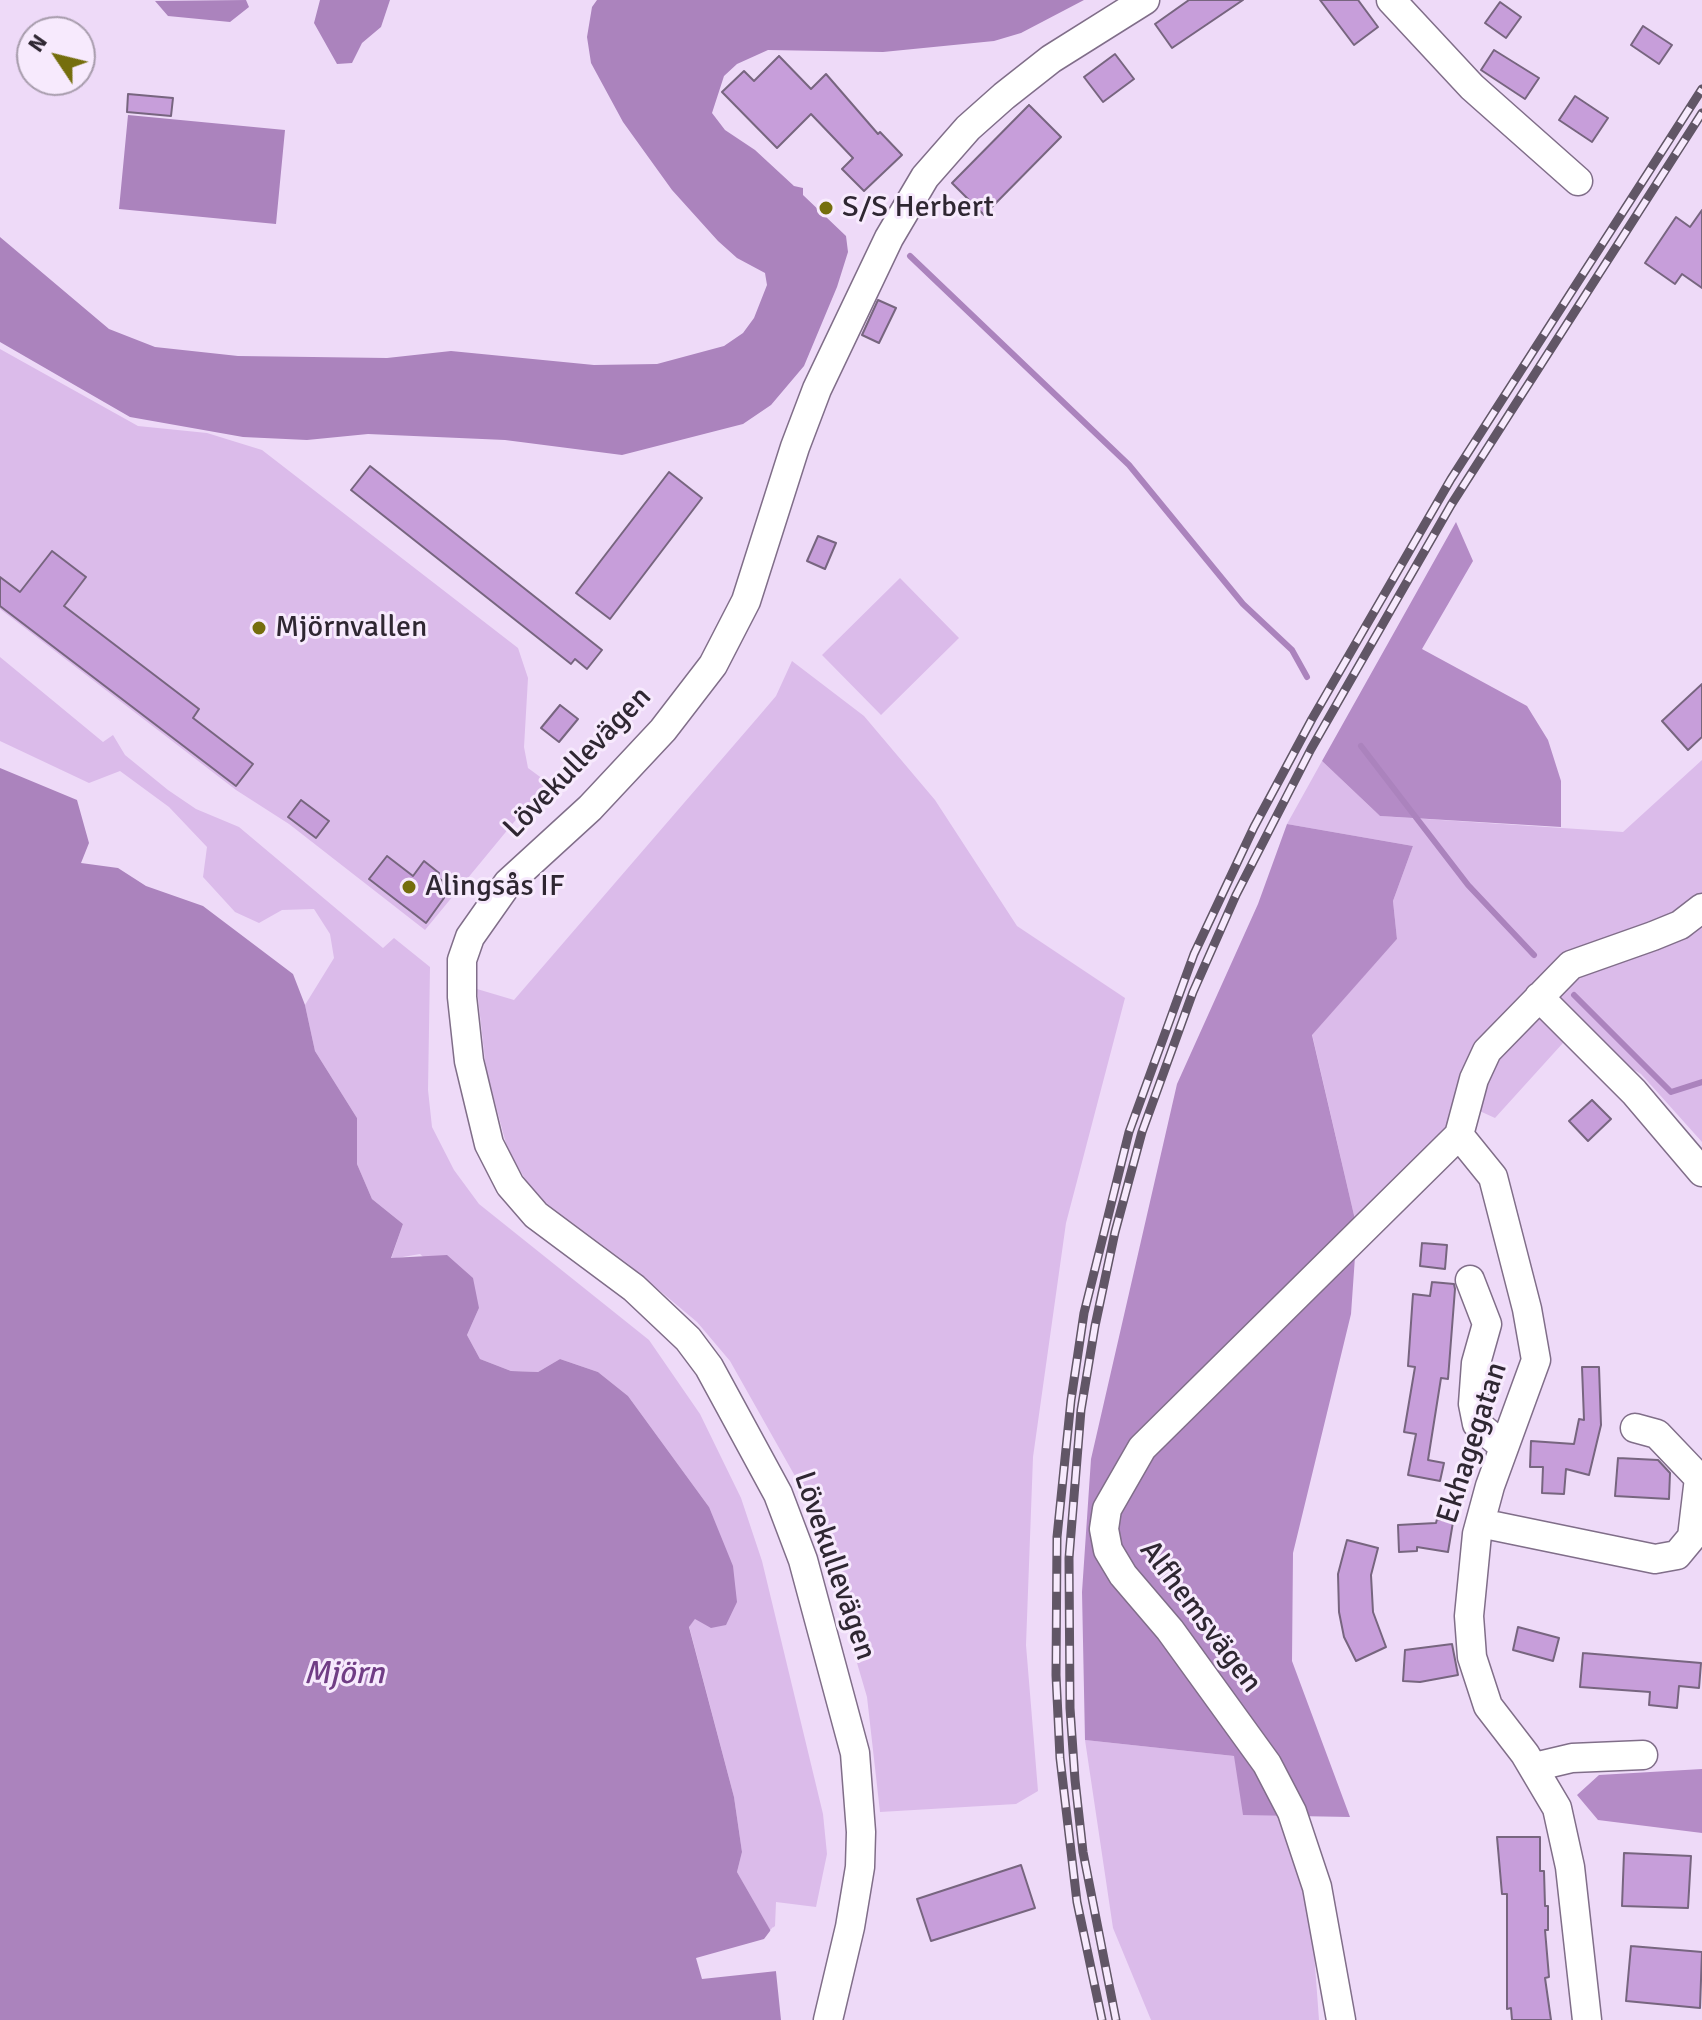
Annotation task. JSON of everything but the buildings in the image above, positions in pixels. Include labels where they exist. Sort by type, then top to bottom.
[{"type":"street","name":"Lövekullevägen","points":[[828,2020],[850,1927],[860,1867],[861,1832],[855,1753],[803,1560],[778,1494],[709,1367],[688,1339],[634,1288],[536,1215],[510,1185],[489,1144],[469,1061],[462,997],[462,960],[470,937],[508,883],[590,808],[663,730],[713,665],[746,601],[795,447],[817,389],[889,238],[925,177],[968,128],[1004,96],[1051,59],[1145,0]]},
{"type":"street","points":[[1391,0],[1472,87],[1578,181]]},
{"type":"street","points":[[1459,1135],[1474,1079],[1487,1051],[1571,965],[1680,925],[1702,908]]},
{"type":"street","points":[[1539,997],[1634,1092],[1702,1172]]},
{"type":"street","name":"Ekhagegatan","points":[[1459,1135],[1493,1177],[1536,1360],[1480,1523],[1471,1572],[1472,1657],[1488,1706],[1534,1767],[1552,1798],[1564,1835],[1587,2020]]},
{"type":"street","name":"Alfhemsvägen","points":[[1341,2020],[1317,1887],[1292,1812],[1258,1752],[1170,1630],[1123,1575],[1108,1550],[1104,1529],[1107,1509],[1142,1448],[1459,1135]]},
{"type":"street","points":[[1470,1280],[1487,1324],[1476,1363],[1473,1404],[1477,1424],[1504,1447]]},
{"type":"street","points":[[1480,1523],[1655,1559],[1677,1555],[1692,1537],[1699,1478],[1657,1434],[1635,1428]]},
{"type":"street","points":[[1534,1767],[1572,1758],[1643,1755]]},
{"type":"shaded area","name":"Mjörnvallen","points":[[0,349],[138,426],[207,433],[262,450],[518,648],[528,678],[524,747],[528,768],[547,782],[425,930],[289,824],[236,790],[0,609]]},
{"type":"shaded area","points":[[1456,522],[1473,561],[1422,649],[1527,706],[1548,740],[1561,781],[1561,827],[1380,816],[1322,761]]},
{"type":"shaded area","points":[[900,578],[959,638],[881,715],[822,655]]},
{"type":"shaded area","points":[[0,657],[103,742],[113,735],[125,755],[168,790],[196,809],[239,827],[383,948],[394,938],[430,967],[428,1090],[432,1127],[454,1170],[479,1204],[649,1340],[700,1414],[741,1498],[762,1561],[823,1814],[827,1854],[816,1907],[776,1902],[775,1926],[770,1930],[737,1872],[742,1852],[734,1797],[689,1626],[695,1619],[709,1507],[628,1396],[598,1372],[560,1359],[538,1372],[511,1371],[480,1359],[467,1335],[479,1308],[420,1254],[391,1259],[403,1224],[372,1199],[357,1164],[357,1118],[315,1051],[305,1005],[334,958],[330,934],[314,909],[282,910],[259,923],[235,912],[203,877],[207,847],[169,807],[120,771],[89,783],[0,741]]},
{"type":"shaded area","points":[[792,661],[864,716],[935,800],[1017,926],[1125,998],[1066,1223],[1033,1457],[1026,1645],[1038,1791],[1016,1804],[880,1812],[867,1697],[828,1564],[800,1485],[730,1361],[697,1322],[628,1264],[535,1195],[508,1151],[486,1069],[477,989],[514,1000],[776,696]]},
{"type":"shaded area","points":[[1702,760],[1702,1142],[1641,1074],[1572,1033],[1495,1118],[1473,1108],[1357,1228],[1312,1034],[1397,939],[1393,901],[1413,846],[1287,824],[1322,761],[1380,816],[1623,832]]},
{"type":"shaded area","points":[[1287,824],[1413,846],[1393,901],[1397,939],[1312,1035],[1357,1228],[1351,1314],[1293,1553],[1292,1661],[1350,1817],[1243,1815],[1234,1756],[1085,1740],[1082,1592],[1091,1459],[1177,1084],[1258,904]]},
{"type":"shaded area","points":[[1085,1740],[1234,1756],[1304,1816],[1319,2020],[1151,2020],[1113,1928]]},
{"type":"shaded area","points":[[1702,1769],[1702,1833],[1598,1820],[1577,1795],[1599,1775]]},
{"type":"water","points":[[246,0],[249,7],[230,22],[168,16],[155,1]]},
{"type":"water","points":[[320,0],[390,0],[381,27],[362,43],[352,63],[337,64],[314,23]]},
{"type":"water","points":[[597,0],[1084,0],[1021,33],[994,41],[883,52],[768,50],[737,64],[724,76],[712,113],[725,130],[755,150],[794,186],[803,188],[803,195],[846,236],[848,252],[804,366],[771,405],[743,424],[622,455],[505,440],[368,434],[307,440],[243,437],[130,417],[0,342],[0,237],[109,329],[155,347],[238,356],[387,358],[451,351],[594,365],[657,364],[724,346],[743,333],[754,318],[767,285],[765,273],[737,258],[718,241],[672,190],[623,122],[591,63],[587,37],[592,7]]},
{"type":"water","points":[[128,115],[285,130],[276,224],[119,209]]},
{"type":"water","name":"Mjörn","points":[[0,768],[77,800],[89,843],[81,863],[118,868],[146,886],[203,906],[293,974],[305,1005],[315,1051],[357,1118],[357,1164],[372,1199],[403,1224],[391,1258],[447,1255],[473,1278],[479,1308],[467,1335],[480,1359],[511,1371],[538,1372],[560,1359],[598,1372],[628,1396],[709,1507],[733,1566],[737,1602],[726,1625],[711,1628],[695,1619],[689,1627],[734,1797],[742,1852],[737,1872],[772,1933],[781,2020],[0,2020]]},
{"type":"pier","points":[[773,1927],[777,1971],[702,1979],[696,1958],[764,1939]]},
{"type":"waterway","points":[[910,256],[1129,465],[1243,604],[1292,650],[1307,677]]},
{"type":"waterway","points":[[1361,746],[1468,885],[1534,955]]},
{"type":"waterway","points":[[1574,995],[1671,1092],[1702,1082]]},
{"type":"railway","points":[[1102,2020],[1077,1902],[1060,1758],[1056,1675],[1057,1537],[1071,1400],[1084,1313],[1129,1132],[1194,954],[1254,827],[1312,719],[1451,479],[1702,89]]},
{"type":"railway","points":[[1116,2020],[1083,1852],[1075,1780],[1070,1708],[1069,1558],[1081,1410],[1095,1326],[1115,1232],[1142,1132],[1193,992],[1236,895],[1311,749],[1451,505],[1702,113]]},
{"type":"place","name":"S/S Herbert","points":[[826,208]]},
{"type":"place","name":"Mjörnvallen","points":[[259,628]]},
{"type":"place","name":"Alingsås IF","points":[[409,887]]}]
